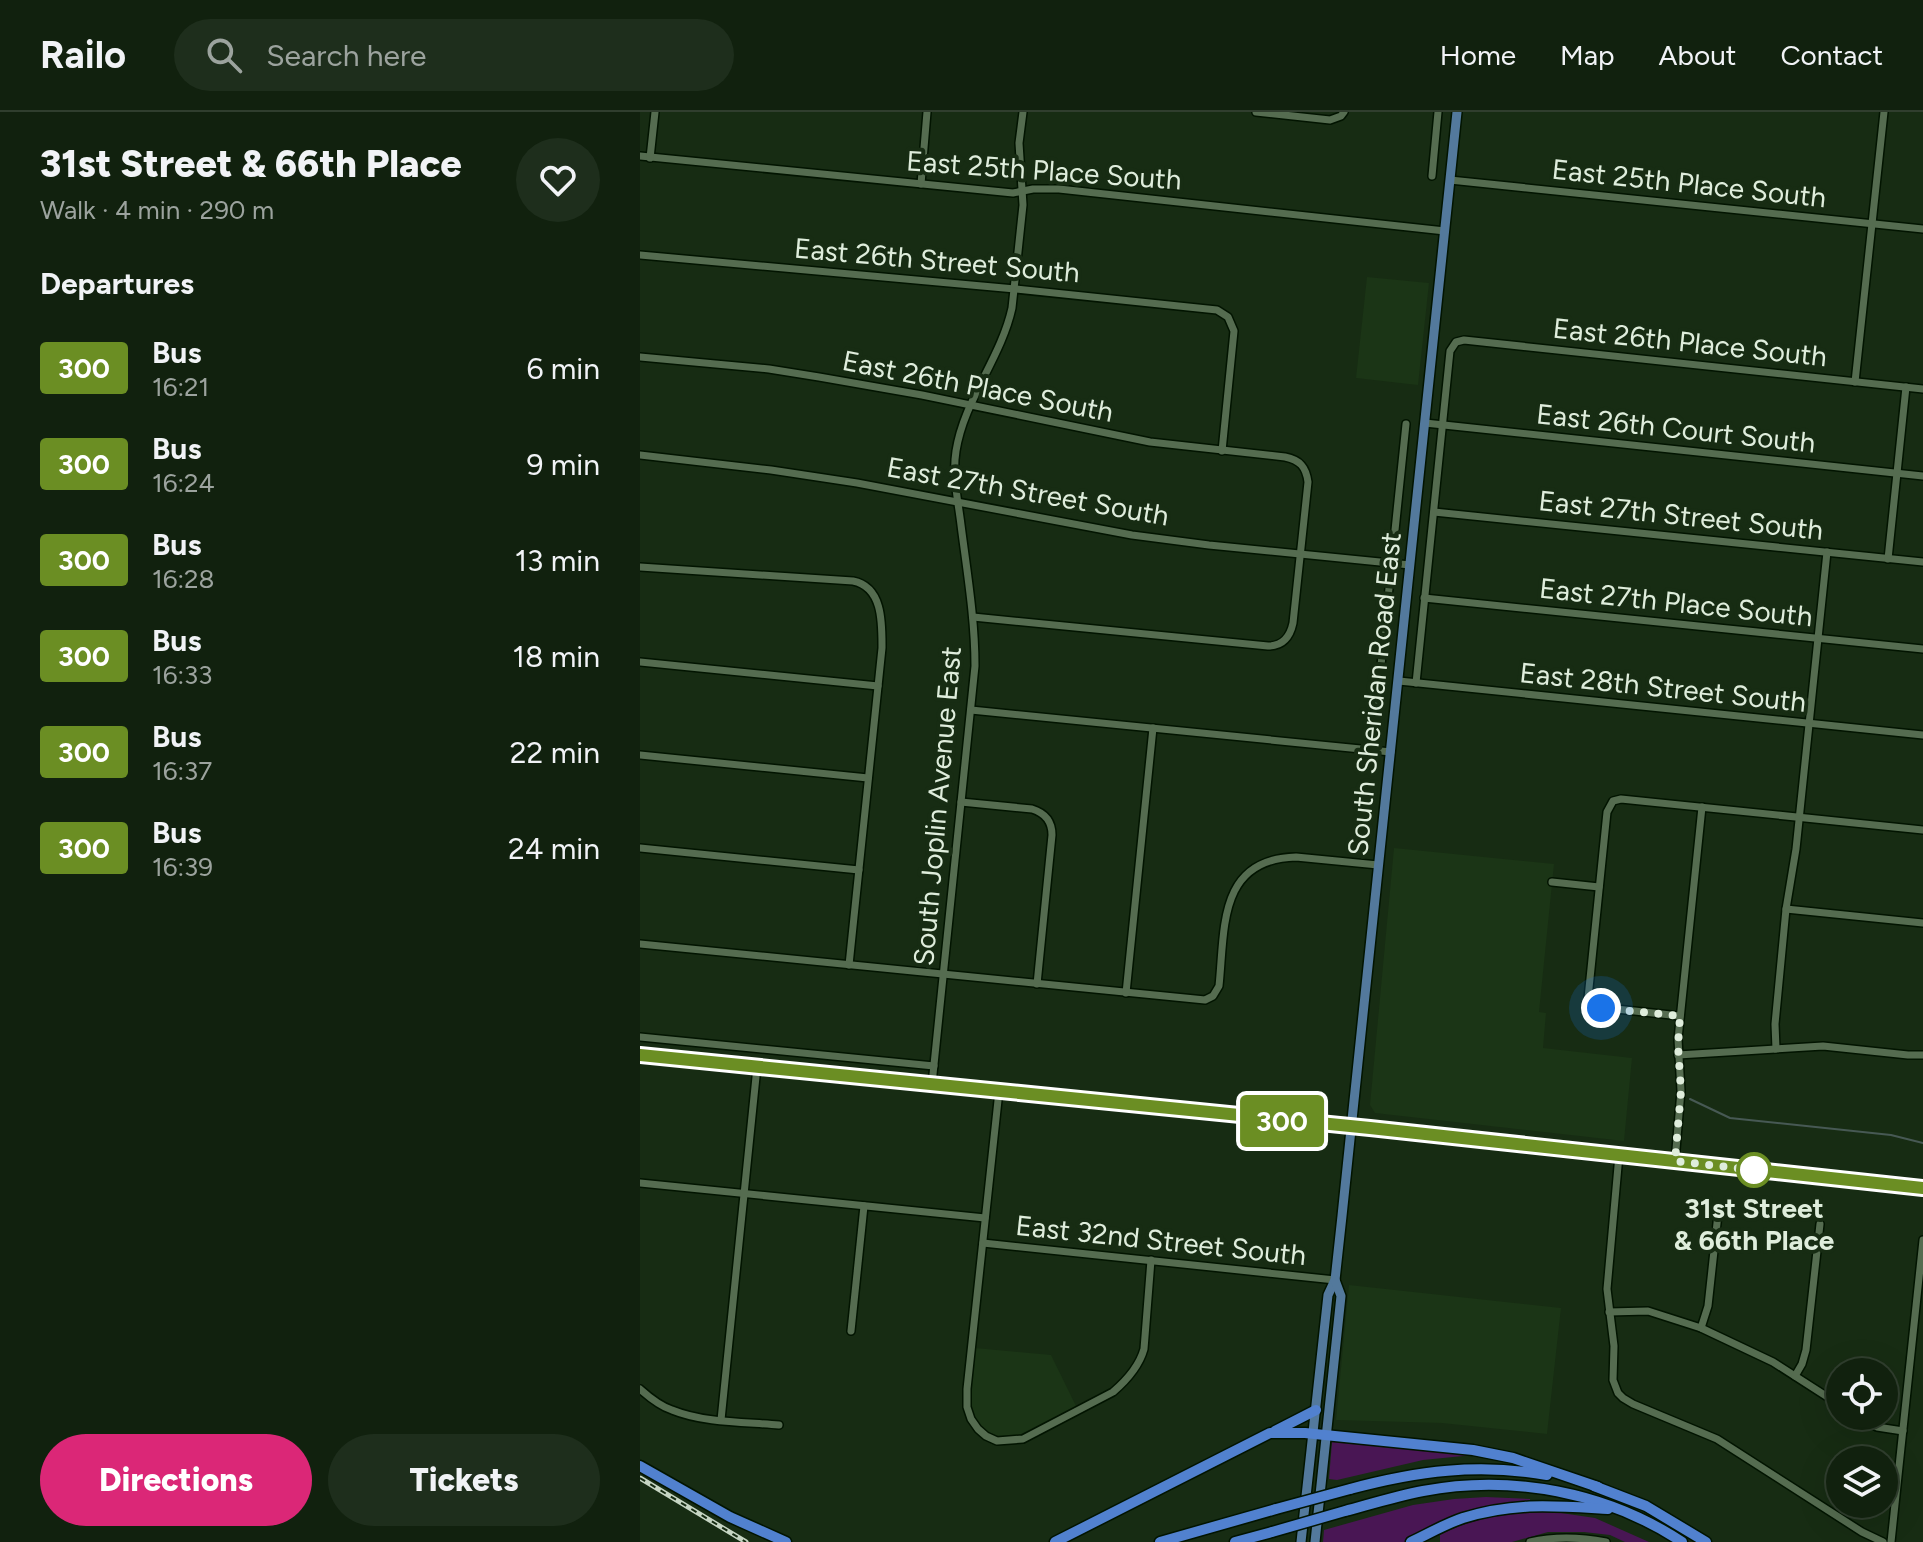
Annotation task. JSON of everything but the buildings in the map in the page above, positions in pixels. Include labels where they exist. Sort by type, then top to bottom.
[{"type":"highway","points":[[1055,1542],[1316,1410]]},
{"type":"highway","points":[[1270,1433],[1293,1432],[1473,1450],[1513,1458],[1646,1506],[1706,1542]]},
{"type":"highway","points":[[640,1466],[730,1517],[786,1542]]},
{"type":"highway","points":[[1160,1542],[1418,1473],[1481,1469],[1535,1473],[1598,1487]]},
{"type":"highway","points":[[1235,1542],[1424,1491],[1489,1485],[1541,1488],[1588,1499],[1622,1510],[1682,1542]]},
{"type":"highway","points":[[1411,1542],[1461,1519],[1521,1506],[1622,1510]]},
{"type":"highway","points":[[1432,1542],[1436,1530]]},
{"type":"main road","name":"South Sheridan Road East","points":[[1301,1542],[1328,1295],[1335,1280],[1457,112]]},
{"type":"main road","points":[[640,1055],[1923,1188]]},
{"type":"main road","name":"South Sheridan Road East","points":[[1315,1542],[1341,1296],[1335,1280]]},
{"type":"street","points":[[650,158],[655,112]]},
{"type":"street","points":[[921,184],[927,112]]},
{"type":"street","name":"South Joplin Avenue East","points":[[932,1084],[975,666],[973,617],[954,469],[955,455],[963,422],[1009,323],[1023,191],[1019,143],[1023,112]]},
{"type":"street","points":[[1256,112],[1325,119],[1335,119],[1343,114]]},
{"type":"street","points":[[1432,176],[1438,112]]},
{"type":"street","points":[[1855,382],[1884,112]]},
{"type":"street","name":"East 25th Place South","points":[[640,156],[1013,193],[1059,189],[1445,231]]},
{"type":"street","name":"East 25th Place South","points":[[1450,180],[1923,229]]},
{"type":"street","name":"East 26th Street South","points":[[640,255],[1015,289],[1223,312],[1233,324],[1234,338],[1222,451]]},
{"type":"street","name":"East 26th Place South","points":[[1453,344],[1464,340],[1923,389]]},
{"type":"street","name":"South Sheridan Road East","points":[[1416,683],[1453,344]]},
{"type":"street","name":"East 26th Place South","points":[[640,357],[769,369],[908,393],[1150,442],[1293,459],[1304,467],[1308,482],[1301,554]]},
{"type":"street","points":[[1888,559],[1906,387]]},
{"type":"street","name":"East 26th Court South","points":[[1425,423],[1923,476]]},
{"type":"street","name":"South Sheridan Road East","points":[[1377,704],[1406,424]]},
{"type":"street","name":"East 27th Street South","points":[[640,455],[813,476],[1132,535],[1410,565]]},
{"type":"street","name":"East 27th Street South","points":[[1434,512],[1923,562]]},
{"type":"street","points":[[1776,1049],[1775,1016],[1786,909],[1800,817],[1827,552]]},
{"type":"street","points":[[973,617],[1278,645],[1291,632],[1301,554]]},
{"type":"street","points":[[640,567],[853,581],[874,592],[882,648],[849,965]]},
{"type":"street","name":"East 27th Place South","points":[[1424,598],[1923,649]]},
{"type":"street","points":[[640,662],[878,686]]},
{"type":"street","name":"East 28th Street South","points":[[1399,681],[1923,735]]},
{"type":"street","points":[[971,710],[1391,752]]},
{"type":"street","points":[[1126,993],[1153,728]]},
{"type":"street","points":[[640,755],[868,778]]},
{"type":"street","points":[[1680,1016],[1601,1008],[1590,1002],[1588,992],[1607,812],[1613,801],[1621,799],[1923,830]]},
{"type":"street","points":[[961,802],[1032,809],[1048,819],[1052,828],[1037,984]]},
{"type":"street","points":[[1675,1161],[1681,1091],[1678,1055],[1680,1016],[1702,807]]},
{"type":"street","points":[[640,848],[859,870]]},
{"type":"street","points":[[640,944],[1210,999],[1219,986],[1230,897],[1238,882],[1257,866],[1279,857],[1378,865]]},
{"type":"street","points":[[1552,882],[1599,887]]},
{"type":"street","points":[[1786,909],[1923,923]]},
{"type":"street","points":[[640,1037],[934,1066]]},
{"type":"street","points":[[1678,1055],[1823,1046],[1923,1055]]},
{"type":"street","points":[[721,1420],[757,1067]]},
{"type":"street","points":[[999,1091],[967,1389],[967,1407],[978,1429],[997,1441],[1023,1439],[1113,1392],[1126,1382],[1144,1349],[1151,1260]]},
{"type":"street","points":[[1619,1155],[1608,1270],[1613,1373],[1618,1393],[1627,1401],[1717,1439],[1862,1532],[1883,1542]]},
{"type":"street","name":"East 32nd Street South","points":[[640,1183],[985,1218]]},
{"type":"street","points":[[851,1331],[864,1206]]},
{"type":"street","points":[[1701,1328],[1708,1306],[1718,1214]]},
{"type":"street","points":[[1795,1376],[1806,1350],[1820,1224]]},
{"type":"street","points":[[1891,1542],[1923,1240]]},
{"type":"street","name":"East 32nd Street South","points":[[983,1243],[1335,1280]]},
{"type":"street","points":[[1609,1312],[1648,1311],[1701,1328],[1756,1353],[1826,1396]]},
{"type":"street","points":[[1912,1342],[1923,1343]]},
{"type":"street","points":[[640,1389],[674,1411],[721,1420],[779,1425]]},
{"type":"street","points":[[1896,1430],[1903,1431]]},
{"type":"street","points":[[1530,1542],[1570,1537],[1606,1542]]},
{"type":"shaded area","points":[[1367,277],[1429,283],[1418,385],[1356,378]]},
{"type":"shaded area","points":[[1394,848],[1554,864],[1539,1012],[1546,1013],[1543,1048],[1632,1058],[1624,1141],[1375,1113],[1370,1105]]},
{"type":"shaded area","points":[[1349,1285],[1561,1308],[1547,1434],[1442,1423],[1336,1420]]},
{"type":"shaded area","points":[[975,1348],[1051,1355],[1076,1406],[1019,1435],[989,1433],[981,1427],[970,1405]]},
{"type":"shaded area","points":[[1336,1439],[1473,1455],[1423,1460],[1337,1480],[1329,1479],[1332,1442]]},
{"type":"shaded area","points":[[1486,1497],[1530,1499],[1530,1502],[1423,1533],[1405,1542],[1323,1542],[1324,1530],[1413,1505]]},
{"type":"shaded area","points":[[1541,1510],[1595,1518],[1649,1542],[1625,1542],[1610,1535],[1584,1532],[1548,1532],[1512,1542],[1440,1542],[1440,1535],[1464,1524]]},
{"type":"waterway","points":[[1690,1099],[1730,1118],[1891,1135],[1923,1143]]},
{"type":"railway","points":[[640,1478],[746,1542]]},
{"type":"bus line","name":"300","points":[[640,1055],[1370,1128],[1923,1188]]},
{"type":"place","name":"31st Street & 66th Place","points":[[1754,1170]]},
{"type":"route","points":[[1601,1008],[1680,1016],[1681,1091],[1675,1161],[1754,1170]]}]
